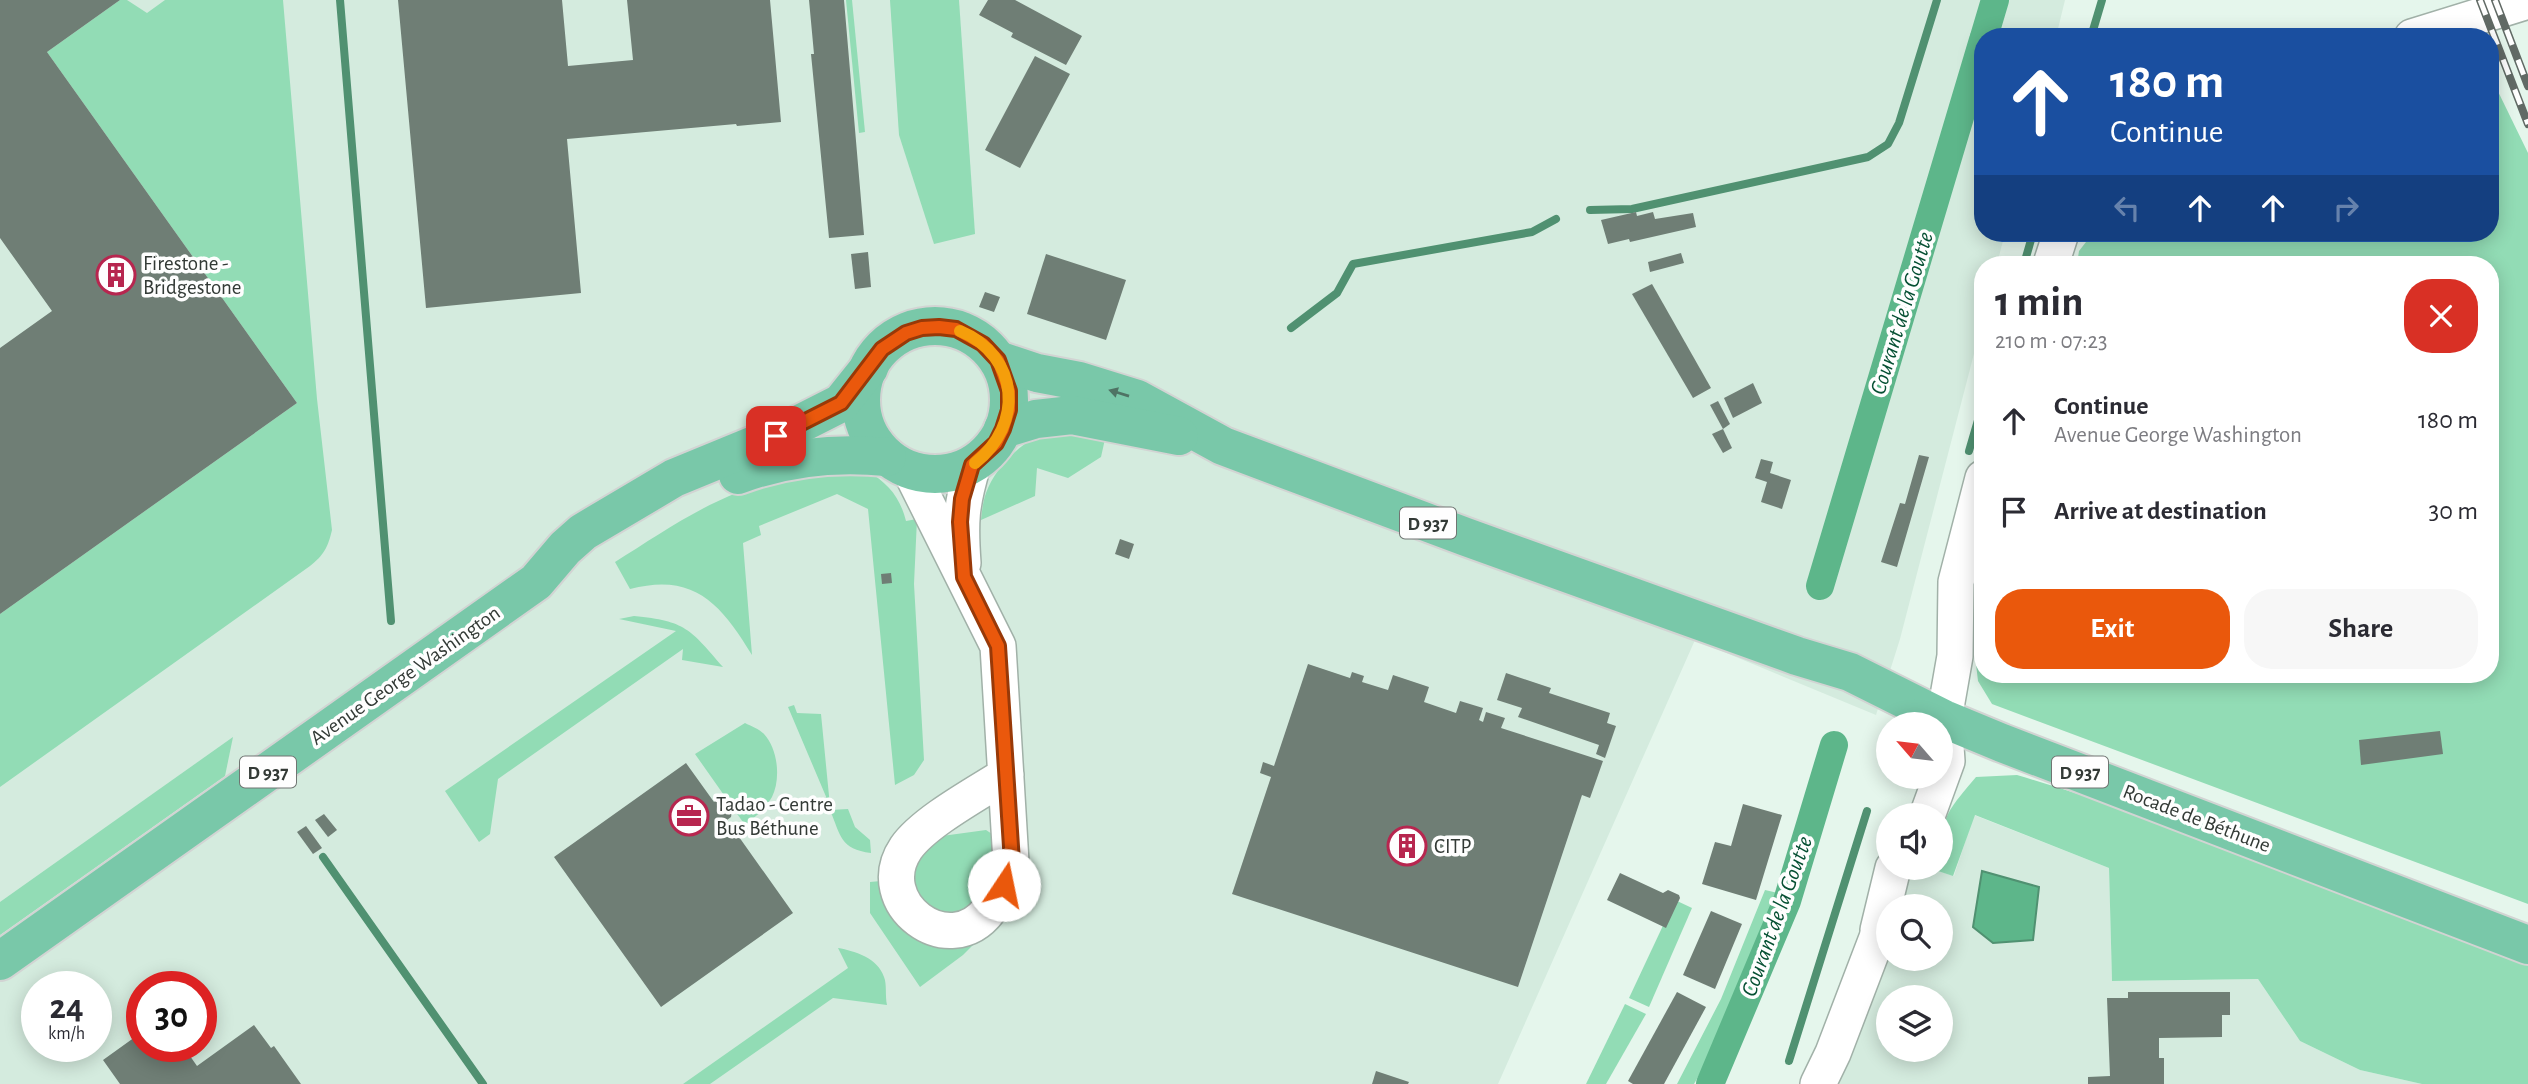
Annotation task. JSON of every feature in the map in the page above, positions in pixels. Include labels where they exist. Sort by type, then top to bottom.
[{"type":"main road","points":[[922,328],[947,328],[970,335],[998,360],[1009,391],[1009,410],[996,443],[972,465],[953,472],[931,475],[899,464],[872,438],[863,416],[862,392],[869,368],[891,341],[922,328]]},
{"type":"main road","name":"D 937","points":[[998,360],[1137,399],[1223,446]]},
{"type":"main road","name":"Avenue George Washington","points":[[0,961],[536,582],[565,548],[593,526],[674,478],[776,436],[841,403],[869,368]]},
{"type":"main road","name":"D 937","points":[[1003,429],[1036,419],[1072,415],[1223,446]]},
{"type":"main road","name":"Rocade de Béthune","points":[[1223,446],[1466,537],[1797,656],[1850,672],[1924,712]]},
{"type":"main road","name":"Avenue George Washington","points":[[536,582],[577,569],[674,503],[780,461],[855,454],[899,464]]},
{"type":"main road","name":"Rocade de Béthune","points":[[1953,726],[2528,945]]},
{"type":"street","points":[[2441,28],[2528,1]]},
{"type":"street","points":[[899,464],[964,577],[998,646],[1006,775]]},
{"type":"street","points":[[964,577],[960,522],[962,499],[972,465]]},
{"type":"street","points":[[1944,712],[1955,656],[1956,582],[1974,513]]},
{"type":"street","points":[[1818,1084],[1833,1053],[1875,943],[1890,880]]},
{"type":"shaded area","points":[[0,0],[2065,0],[2058,28],[1974,28],[1974,242],[2003,242],[1999,256],[1974,256],[1974,354],[1900,639],[1876,715],[1695,640],[1498,1084],[0,1084]]},
{"type":"shaded area","points":[[120,0],[127,0],[147,13],[165,0],[283,0],[317,399],[332,530],[325,550],[310,566],[0,787],[0,614],[297,403],[47,52]]},
{"type":"shaded area","points":[[846,0],[852,0],[865,132],[859,133]]},
{"type":"shaded area","points":[[890,0],[959,0],[975,234],[934,244],[899,135]]},
{"type":"shaded area","points":[[2499,93],[2528,153],[2528,904],[1992,704],[1979,683],[2499,683],[2499,256],[2078,256],[2086,242],[2499,242]]},
{"type":"shaded area","points":[[1068,431],[1105,439],[1101,457],[1068,478],[1037,468],[1035,496],[981,520],[984,499],[1002,465],[1027,442],[1049,432]]},
{"type":"shaded area","points":[[867,471],[892,491],[906,521],[917,519],[914,584],[924,760],[914,775],[895,785],[868,509],[837,494],[759,526],[761,535],[743,543],[752,655],[729,621],[703,596],[672,585],[630,589],[615,562],[691,515],[739,492],[802,477]]},
{"type":"shaded area","points":[[634,616],[665,621],[686,629],[723,667],[682,660],[683,649],[498,779],[490,834],[479,842],[445,791],[676,631],[619,619]]},
{"type":"shaded area","points":[[1971,622],[1974,622],[1974,647]]},
{"type":"shaded area","points":[[794,705],[797,713],[821,714],[830,806],[788,707]]},
{"type":"shaded area","points":[[745,723],[762,732],[769,740],[777,764],[777,782],[772,797],[745,825],[695,754]]},
{"type":"shaded area","points":[[233,737],[225,776],[0,935],[0,902]]},
{"type":"shaded area","points":[[2017,775],[2147,817],[2528,965],[2528,1084],[2422,1084],[2360,1070],[2300,1041],[2258,979],[2112,981],[2109,868],[1975,815],[1953,876],[1953,806],[1976,777]]},
{"type":"shaded area","points":[[848,809],[855,827],[870,840],[871,853],[853,848],[843,840],[830,810]]},
{"type":"shaded area","points":[[1974,815],[2109,868],[2112,981],[2258,979],[2300,1041],[2360,1070],[2422,1084],[1818,1084],[1876,939],[1876,971],[1953,971],[1953,894],[1894,894],[1900,880],[1953,880]]},
{"type":"shaded area","points":[[986,830],[992,834],[993,859],[991,874],[983,892],[970,906],[953,914],[943,914],[930,909],[913,892],[912,868],[917,855],[942,836]]},
{"type":"shaded area","points":[[1982,871],[2039,887],[2033,940],[1993,943],[1973,927]]},
{"type":"shaded area","points":[[881,881],[898,918],[906,929],[915,935],[939,940],[979,939],[963,955],[920,987],[870,913],[870,882]]},
{"type":"shaded area","points":[[1765,890],[1778,893],[1717,1043],[1694,1084],[1677,1084],[1721,999]]},
{"type":"shaded area","points":[[1675,900],[1692,908],[1649,1007],[1629,998]]},
{"type":"shaded area","points":[[838,948],[858,953],[877,965],[885,980],[887,1005],[833,998],[710,1084],[683,1084],[848,968]]},
{"type":"shaded area","points":[[1625,1004],[1646,1014],[1606,1084],[1586,1084]]},
{"type":"building","name":"Firestone - Bridgestone","points":[[0,0],[120,0],[47,52],[297,403],[0,614],[0,348],[52,311],[0,238]]},
{"type":"building","points":[[398,0],[562,0],[568,66],[633,60],[627,0],[770,0],[781,122],[567,139],[581,293],[426,308]]},
{"type":"building","points":[[809,0],[844,0],[864,235],[829,238],[811,54],[814,54]]},
{"type":"building","points":[[988,0],[1015,0],[1082,36],[1066,65],[1011,37],[1013,33],[979,15]]},
{"type":"building","points":[[1035,56],[1070,74],[1020,168],[985,150]]},
{"type":"building","points":[[1636,212],[1637,216],[1653,212],[1655,219],[1693,213],[1696,227],[1630,242],[1629,239],[1608,244],[1601,220]]},
{"type":"building","points":[[868,252],[871,287],[855,289],[851,254]]},
{"type":"building","points":[[1681,253],[1684,263],[1650,272],[1648,262]]},
{"type":"building","points":[[1046,254],[1126,280],[1106,340],[1027,314]]},
{"type":"building","points":[[1652,284],[1711,388],[1693,398],[1632,294]]},
{"type":"building","points":[[985,292],[1000,297],[994,312],[979,307]]},
{"type":"building","points":[[1753,383],[1762,403],[1733,418],[1724,398]]},
{"type":"building","points":[[1718,401],[1730,424],[1723,429],[1710,405]]},
{"type":"building","points":[[1723,429],[1732,448],[1723,453],[1712,434]]},
{"type":"building","points":[[1919,455],[1929,457],[1897,567],[1881,562],[1900,503],[1905,504]]},
{"type":"building","points":[[1761,459],[1773,462],[1770,473],[1791,480],[1782,509],[1761,502],[1767,482],[1755,478]]},
{"type":"building","points":[[1120,539],[1134,544],[1129,559],[1115,554]]},
{"type":"building","points":[[891,573],[892,583],[882,584],[881,574]]},
{"type":"building","name":"CITP","points":[[1308,664],[1350,678],[1352,672],[1364,676],[1362,682],[1388,690],[1393,675],[1429,687],[1424,702],[1456,713],[1460,701],[1483,708],[1479,720],[1483,722],[1486,712],[1505,718],[1501,728],[1603,761],[1590,798],[1582,795],[1518,987],[1232,894],[1271,777],[1260,773],[1263,762],[1274,766]]},
{"type":"building","points":[[1506,673],[1551,688],[1549,693],[1610,713],[1607,723],[1616,726],[1605,758],[1596,754],[1599,745],[1518,717],[1522,708],[1497,700]]},
{"type":"building","points":[[2440,731],[2443,754],[2361,765],[2359,740]]},
{"type":"building","points":[[686,763],[714,802],[723,800],[732,811],[727,820],[793,913],[661,1007],[554,857]]},
{"type":"building","points":[[1743,804],[1782,815],[1756,900],[1702,884],[1715,842],[1731,846]]},
{"type":"building","points":[[324,814],[337,830],[328,837],[315,820]]},
{"type":"building","points":[[306,826],[322,848],[313,854],[297,832]]},
{"type":"building","points":[[1620,873],[1663,893],[1668,890],[1679,895],[1666,928],[1607,900]]},
{"type":"building","points":[[1711,911],[1742,924],[1715,989],[1683,975]]},
{"type":"building","points":[[1677,992],[1706,1007],[1664,1084],[1633,1084],[1628,1081]]},
{"type":"building","points":[[2128,992],[2230,992],[2230,1015],[2222,1015],[2222,1037],[2159,1038],[2159,1058],[2164,1058],[2164,1084],[2088,1084],[2088,1077],[2110,1076],[2107,998],[2128,998]]},
{"type":"building","points":[[254,1025],[271,1048],[274,1046],[301,1084],[120,1084],[104,1062],[112,1062],[112,1054],[126,1043],[126,1062],[194,1062],[197,1066],[203,1062],[217,1062],[217,1052]]},
{"type":"building","points":[[1376,1071],[1409,1082],[1372,1084]]},
{"type":"waterway","points":[[340,0],[391,621]]},
{"type":"waterway","points":[[1590,210],[1632,209],[1868,157],[1888,144],[1899,123],[1937,0]]},
{"type":"waterway","name":"Courant de la Goutte","points":[[1987,28],[1995,0]]},
{"type":"waterway","points":[[2094,28],[2102,0]]},
{"type":"waterway","name":"Courant de la Goutte","points":[[1820,586],[1974,70]]},
{"type":"waterway","points":[[1291,328],[1337,293],[1353,264],[1532,232],[1556,219]]},
{"type":"waterway","points":[[2026,256],[2030,242]]},
{"type":"waterway","points":[[1969,451],[1974,434]]},
{"type":"waterway","name":"Courant de la Goutte","points":[[1710,1084],[1787,901],[1834,745]]},
{"type":"waterway","points":[[1789,1061],[1867,811]]},
{"type":"waterway","points":[[323,857],[483,1084]]},
{"type":"railway","points":[[2480,0],[2491,28]]},
{"type":"railway","points":[[2495,0],[2528,86]]},
{"type":"railway","points":[[2499,49],[2528,124]]},
{"type":"slow traffic","points":[[960,331],[983,344],[998,360],[1009,391],[1009,410],[1003,429],[996,443],[975,463]]},
{"type":"place","name":"Firestone - Bridgestone","points":[[116,275]]},
{"type":"place","name":"Tadao - Centre Bus Béthune","points":[[689,816]]},
{"type":"place","name":"CITP","points":[[1407,846]]},
{"type":"route","points":[[776,436],[841,403],[882,349],[906,333],[922,328],[956,329],[983,344],[998,360],[1009,391],[1009,410],[996,443],[972,465],[962,499],[960,522],[964,577],[998,646],[1012,862],[1004,885]]}]
